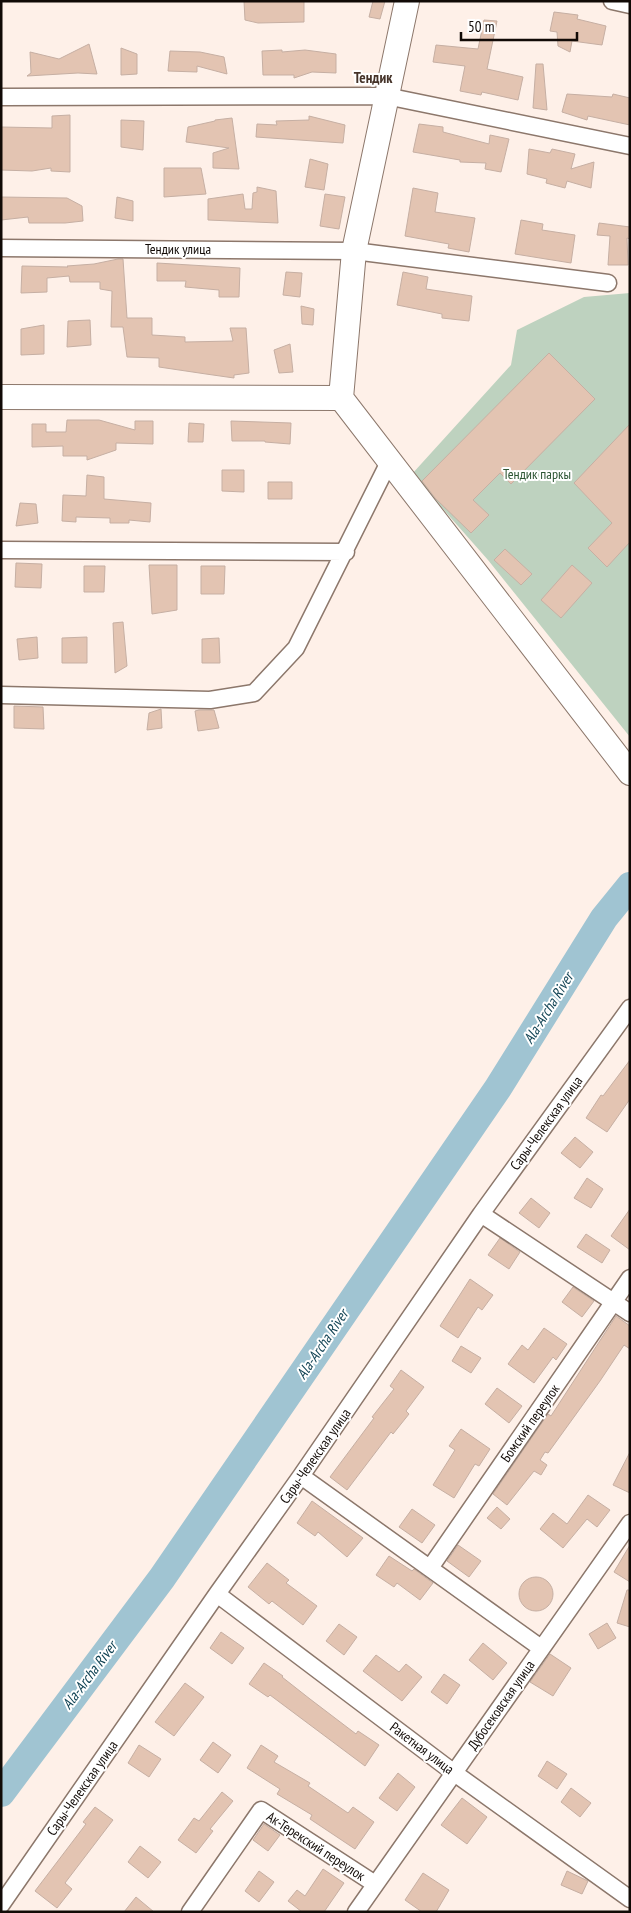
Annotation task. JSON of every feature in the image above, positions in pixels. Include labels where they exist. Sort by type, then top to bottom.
[{"type":"street","points":[[407,1],[354,250],[342,398],[630,773]]},
{"type":"street","points":[[612,1],[630,5]]},
{"type":"street","points":[[1,97],[386,96],[630,146]]},
{"type":"street","name":"Тендик улица","points":[[1,248],[354,250],[608,283]]},
{"type":"street","points":[[1,397],[342,398]]},
{"type":"street","points":[[1,695],[210,700],[254,693],[296,648],[346,552],[390,460]]},
{"type":"street","points":[[1,550],[346,552]]},
{"type":"street","name":"Сары-Челекская улица","points":[[1,1905],[216,1594],[301,1476],[481,1214],[630,1008]]},
{"type":"street","points":[[481,1214],[630,1313]]},
{"type":"street","name":"Бомский переулок","points":[[430,1568],[630,1278]]},
{"type":"street","points":[[301,1476],[541,1648]]},
{"type":"street","name":"Дубосековская улица","points":[[356,1912],[630,1523]]},
{"type":"street","name":"Ракетная улица","points":[[216,1594],[453,1772],[630,1899]]},
{"type":"street","name":"Ак-Терекский переулок","points":[[190,1912],[261,1810],[375,1884]]},
{"type":"green space","name":"Тендик паркы","points":[[630,293],[630,737],[488,560],[412,474],[511,365],[517,330],[584,297]]},
{"type":"building","points":[[244,1],[304,1],[304,22],[258,23],[245,20]]},
{"type":"building","points":[[373,1],[385,1],[380,19],[369,17]]},
{"type":"building","points":[[554,12],[578,15],[577,19],[606,26],[602,45],[572,41],[570,52],[558,46],[557,32],[550,31]]},
{"type":"building","points":[[484,20],[497,21],[487,69],[523,77],[518,100],[482,92],[481,95],[460,91],[465,66],[433,62],[436,45],[478,49]]},
{"type":"building","points":[[89,44],[97,74],[78,73],[27,76],[31,73],[30,52],[59,59]]},
{"type":"building","points":[[121,48],[137,54],[137,74],[121,75]]},
{"type":"building","points":[[282,50],[282,52],[305,50],[336,54],[336,73],[312,72],[294,78],[294,75],[263,75],[262,51]]},
{"type":"building","points":[[170,51],[200,52],[224,57],[227,74],[197,66],[197,72],[168,71]]},
{"type":"building","points":[[536,64],[543,64],[547,110],[533,108]]},
{"type":"building","points":[[567,94],[612,97],[613,94],[630,98],[630,125],[588,116],[587,120],[562,112]]},
{"type":"building","points":[[70,115],[70,172],[51,171],[51,168],[32,171],[1,170],[1,127],[52,128],[52,116]]},
{"type":"building","points":[[309,116],[345,125],[343,143],[256,137],[257,124],[277,125],[276,121],[309,120]]},
{"type":"building","points":[[232,118],[239,169],[213,168],[213,153],[229,148],[186,142],[188,127]]},
{"type":"building","points":[[121,120],[144,121],[143,150],[121,147]]},
{"type":"building","points":[[419,124],[443,127],[443,132],[489,144],[490,135],[509,139],[501,172],[485,169],[486,163],[460,162],[460,160],[413,152]]},
{"type":"building","points":[[529,149],[550,153],[552,149],[575,154],[571,169],[594,162],[591,188],[567,181],[565,188],[546,183],[547,179],[527,174]]},
{"type":"building","points":[[310,159],[328,164],[324,190],[305,187]]},
{"type":"building","points":[[164,168],[201,168],[206,194],[164,197]]},
{"type":"building","points":[[257,187],[276,191],[278,223],[208,220],[208,199],[243,194],[245,209],[252,209],[253,193],[257,192]]},
{"type":"building","points":[[413,188],[438,193],[435,212],[475,218],[469,252],[448,248],[449,244],[405,236]]},
{"type":"building","points":[[325,194],[345,197],[339,229],[320,226]]},
{"type":"building","points":[[1,197],[67,198],[82,206],[83,221],[29,223],[28,217],[1,220]]},
{"type":"building","points":[[117,197],[133,201],[133,221],[115,218]]},
{"type":"building","points":[[521,220],[543,224],[542,230],[575,235],[571,263],[515,254]]},
{"type":"building","points":[[599,223],[630,227],[630,239],[627,238],[628,265],[608,265],[610,236],[597,235]]},
{"type":"building","points":[[123,259],[127,318],[152,318],[152,335],[185,337],[185,342],[233,341],[230,328],[246,328],[249,373],[234,375],[234,378],[159,367],[159,358],[127,357],[123,327],[111,327],[112,291],[100,289],[100,282],[70,282],[69,276],[47,278],[47,292],[21,293],[22,266],[68,267]]},
{"type":"building","points":[[157,263],[240,268],[239,297],[219,297],[219,290],[185,287],[186,281],[157,281]]},
{"type":"building","points":[[286,272],[302,273],[300,297],[283,295]]},
{"type":"building","points":[[403,272],[428,277],[426,289],[472,296],[469,321],[442,318],[442,314],[397,305]]},
{"type":"building","points":[[301,306],[314,309],[313,325],[302,324]]},
{"type":"building","points":[[90,320],[91,345],[67,347],[68,321]]},
{"type":"building","points":[[44,325],[44,354],[21,355],[21,329]]},
{"type":"building","points":[[290,344],[293,372],[279,373],[274,350]]},
{"type":"building","points":[[549,353],[595,399],[511,484],[500,473],[473,500],[489,515],[471,533],[435,498],[422,481]]},
{"type":"building","points":[[67,420],[99,420],[135,430],[135,421],[153,421],[153,444],[116,443],[116,450],[87,460],[87,456],[63,456],[63,446],[32,447],[32,424],[46,424],[46,432],[66,432]]},
{"type":"building","points":[[231,421],[291,423],[290,444],[265,441],[232,441]]},
{"type":"building","points":[[189,423],[204,424],[203,442],[188,442]]},
{"type":"building","points":[[630,424],[630,542],[607,567],[588,548],[612,523],[574,483]]},
{"type":"building","points":[[222,470],[244,470],[244,492],[222,491]]},
{"type":"building","points":[[87,475],[104,477],[104,499],[151,503],[150,522],[129,520],[129,523],[110,523],[110,518],[76,517],[76,522],[62,521],[63,495],[86,496]]},
{"type":"building","points":[[268,482],[292,482],[292,499],[268,499]]},
{"type":"building","points":[[20,503],[36,504],[38,523],[16,526]]},
{"type":"building","points":[[505,549],[532,574],[521,585],[494,560]]},
{"type":"building","points":[[16,563],[42,564],[41,588],[15,587]]},
{"type":"building","points":[[149,565],[177,565],[177,610],[152,614]]},
{"type":"building","points":[[572,565],[592,583],[561,618],[541,600]]},
{"type":"building","points":[[84,566],[105,566],[104,592],[84,592]]},
{"type":"building","points":[[201,566],[225,566],[224,594],[201,594]]},
{"type":"building","points":[[123,622],[127,666],[115,673],[113,623]]},
{"type":"building","points":[[37,637],[38,658],[19,660],[17,639]]},
{"type":"building","points":[[87,637],[87,663],[62,663],[62,638]]},
{"type":"building","points":[[219,638],[220,663],[202,663],[202,639]]},
{"type":"building","points":[[14,706],[43,707],[44,729],[14,728]]},
{"type":"building","points":[[161,709],[162,728],[147,730],[149,713]]},
{"type":"building","points":[[214,710],[219,728],[198,731],[195,711]]},
{"type":"building","points":[[630,1060],[630,1099],[607,1132],[586,1118],[601,1095],[603,1096]]},
{"type":"building","points":[[575,1137],[593,1152],[580,1168],[561,1153]]},
{"type":"building","points":[[587,1178],[603,1189],[591,1208],[574,1198]]},
{"type":"building","points":[[531,1198],[550,1213],[539,1228],[519,1213]]},
{"type":"building","points":[[630,1209],[630,1250],[611,1236]]},
{"type":"building","points":[[586,1234],[610,1250],[602,1263],[577,1247]]},
{"type":"building","points":[[500,1238],[520,1252],[509,1269],[488,1255]]},
{"type":"building","points":[[470,1279],[493,1295],[482,1310],[478,1307],[458,1338],[440,1326]]},
{"type":"building","points":[[573,1287],[594,1301],[582,1317],[562,1302]]},
{"type":"building","points":[[616,1316],[630,1326],[630,1349],[624,1345],[548,1453],[545,1452],[540,1460],[547,1465],[541,1475],[534,1471],[507,1505],[493,1494],[548,1414],[551,1416]]},
{"type":"building","points":[[544,1328],[567,1344],[556,1360],[553,1357],[534,1383],[508,1364],[522,1345],[528,1350]]},
{"type":"building","points":[[461,1346],[481,1358],[471,1373],[452,1361]]},
{"type":"building","points":[[401,1370],[424,1387],[406,1411],[409,1414],[393,1434],[391,1432],[347,1490],[330,1477],[394,1389],[390,1386]]},
{"type":"building","points":[[497,1388],[522,1406],[509,1423],[485,1404]]},
{"type":"building","points":[[461,1429],[490,1449],[479,1466],[475,1464],[454,1498],[433,1485],[455,1450],[449,1446]]},
{"type":"building","points":[[630,1452],[630,1493],[613,1485]]},
{"type":"building","points":[[588,1495],[610,1510],[597,1527],[587,1519],[563,1548],[540,1529],[553,1513],[567,1524]]},
{"type":"building","points":[[312,1501],[363,1538],[347,1557],[318,1532],[315,1536],[297,1523]]},
{"type":"building","points":[[497,1507],[510,1519],[501,1529],[487,1518]]},
{"type":"building","points":[[412,1509],[435,1525],[422,1543],[399,1527]]},
{"type":"building","points":[[458,1545],[481,1561],[469,1577],[447,1561]]},
{"type":"building","points":[[630,1545],[630,1582],[614,1572]]},
{"type":"building","points":[[389,1556],[412,1571],[414,1569],[433,1583],[420,1600],[397,1583],[394,1587],[376,1575]]},
{"type":"building","points":[[267,1563],[289,1580],[286,1583],[317,1606],[303,1625],[272,1601],[269,1604],[248,1587]]},
{"type":"building","points":[[536,1577],[548,1582],[553,1594],[548,1606],[536,1611],[524,1606],[519,1594],[524,1582]]},
{"type":"building","points":[[627,1590],[630,1590],[630,1627],[617,1623]]},
{"type":"building","points":[[607,1623],[616,1638],[598,1649],[589,1634]]},
{"type":"building","points":[[339,1624],[357,1637],[344,1655],[326,1641]]},
{"type":"building","points":[[221,1632],[244,1648],[232,1664],[210,1648]]},
{"type":"building","points":[[483,1643],[507,1663],[493,1680],[469,1660]]},
{"type":"building","points":[[550,1654],[571,1668],[553,1696],[530,1682]]},
{"type":"building","points":[[376,1655],[399,1672],[406,1664],[422,1677],[402,1701],[363,1671]]},
{"type":"building","points":[[264,1663],[356,1734],[358,1731],[379,1745],[365,1766],[270,1695],[268,1697],[249,1684]]},
{"type":"building","points":[[444,1674],[460,1685],[447,1704],[431,1692]]},
{"type":"building","points":[[185,1683],[204,1697],[174,1736],[155,1722]]},
{"type":"building","points":[[213,1742],[231,1755],[218,1773],[200,1760]]},
{"type":"building","points":[[139,1745],[161,1759],[149,1777],[128,1763]]},
{"type":"building","points":[[261,1745],[278,1756],[274,1762],[310,1783],[308,1786],[348,1813],[353,1807],[374,1822],[355,1849],[310,1819],[312,1815],[277,1794],[280,1789],[247,1768]]},
{"type":"building","points":[[547,1761],[567,1774],[557,1789],[538,1776]]},
{"type":"building","points":[[398,1773],[415,1787],[397,1811],[379,1798]]},
{"type":"building","points":[[571,1788],[591,1803],[580,1817],[561,1802]]},
{"type":"building","points":[[222,1792],[233,1801],[210,1829],[213,1831],[196,1853],[178,1840],[194,1818],[199,1821]]},
{"type":"building","points":[[462,1798],[487,1817],[467,1844],[441,1825]]},
{"type":"building","points":[[95,1807],[113,1820],[65,1883],[72,1889],[57,1908],[35,1891],[86,1824],[83,1822]]},
{"type":"building","points":[[264,1824],[280,1835],[268,1851],[253,1840]]},
{"type":"building","points":[[140,1846],[161,1862],[148,1878],[128,1862]]},
{"type":"building","points":[[323,1869],[344,1883],[324,1912],[302,1912],[288,1901],[297,1890],[305,1896]]},
{"type":"building","points":[[259,1871],[274,1882],[259,1902],[245,1891]]},
{"type":"building","points":[[567,1871],[588,1881],[582,1894],[561,1885]]},
{"type":"building","points":[[423,1873],[449,1890],[436,1912],[422,1912],[405,1900]]},
{"type":"building","points":[[136,1897],[154,1912],[124,1912]]},
{"type":"waterway","name":"Ala-Archa River","points":[[1,1793],[162,1578],[498,1088],[604,918],[630,886]]},
{"type":"district","name":"Тендик","points":[[373,77]]}]
